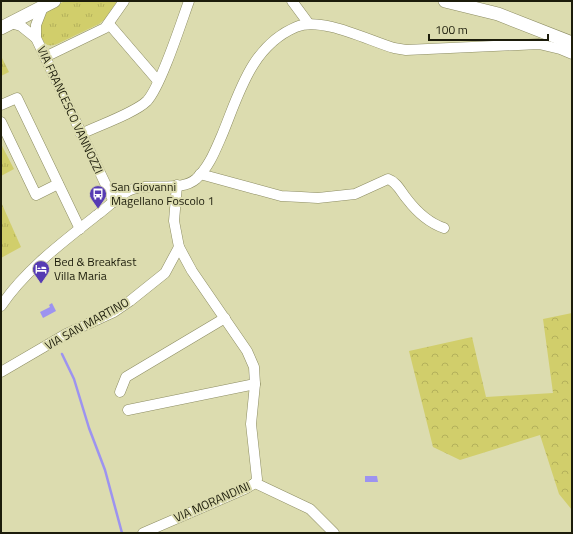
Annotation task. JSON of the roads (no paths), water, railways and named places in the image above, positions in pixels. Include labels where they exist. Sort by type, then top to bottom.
[{"type":"main road","points":[[445,1],[498,14],[572,43]]},
{"type":"main road","points":[[6,25],[49,4]]},
{"type":"street","points":[[45,57],[101,30],[109,24],[124,1]]},
{"type":"street","points":[[81,134],[146,102],[158,81],[189,1]]},
{"type":"street","points":[[285,1],[294,3],[308,24]]},
{"type":"street","name":"VIA FRANCESCO VANNOZZI","points":[[49,4],[36,25],[36,38],[114,202]]},
{"type":"street","points":[[109,24],[158,81]]},
{"type":"street","points":[[1,306],[14,287],[80,229],[128,192],[139,188],[190,183],[200,174],[216,151],[240,91],[256,58],[277,38],[294,27],[308,24],[324,25],[394,48],[406,50],[539,44],[560,49],[572,54]]},
{"type":"street","name":"VIA FRANCESCO VANNOZZI","points":[[6,25],[21,26],[36,38]]},
{"type":"street","points":[[1,105],[17,98],[80,229]]},
{"type":"street","points":[[1,122],[36,194],[58,184]]},
{"type":"street","points":[[200,174],[281,196],[313,198],[355,194],[388,179],[394,182],[426,220],[444,228]]},
{"type":"street","name":"VIA MORANDINI","points":[[149,532],[255,483],[257,473],[251,424],[254,367],[249,356],[225,318],[192,271],[179,247],[174,221],[177,185]]},
{"type":"street","name":"VIA SAN MARTINO","points":[[1,372],[66,334],[114,312],[130,301],[165,273],[179,247]]},
{"type":"street","points":[[120,392],[126,378],[225,318]]},
{"type":"street","points":[[128,410],[254,384]]},
{"type":"street","points":[[255,483],[310,509],[334,533]]},
{"type":"waterway","points":[[62,354],[74,379],[89,428],[105,470],[122,533]]},
{"type":"place","name":"San Giovanni Magellano Foscolo 1","points":[[98,209]]},
{"type":"place","name":"Bed & Breakfast Villa Maria","points":[[41,284]]}]
